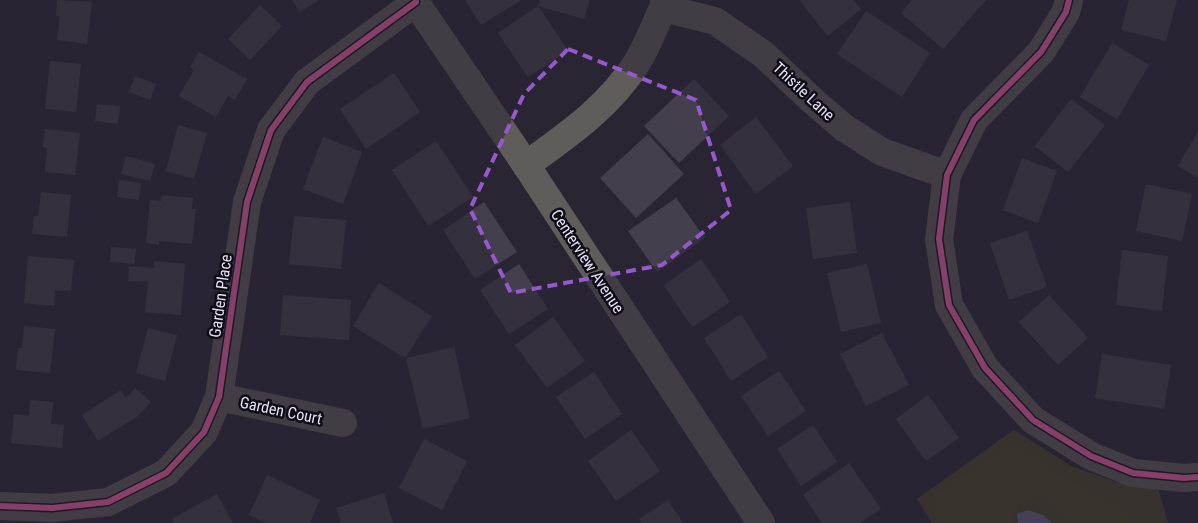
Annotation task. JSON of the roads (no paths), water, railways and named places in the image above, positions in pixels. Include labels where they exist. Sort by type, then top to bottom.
[{"type":"street","points":[[1069,0],[1066,12],[1041,52],[974,120],[947,174],[939,239],[949,305],[985,368],[1033,420],[1091,456],[1133,473],[1184,478],[1198,477]]},
{"type":"street","name":"Centerview Avenue","points":[[415,1],[526,165],[761,523]]},
{"type":"street","name":"Garden Place","points":[[0,506],[52,508],[108,502],[166,474],[204,432],[219,398],[247,202],[272,130],[307,82],[415,1]]},
{"type":"street","points":[[526,165],[580,126],[610,98],[638,60],[664,4]]},
{"type":"street","name":"Thistle Lane","points":[[664,4],[715,21],[763,54],[843,127],[882,152],[947,174]]},
{"type":"street","name":"Garden Court","points":[[219,398],[343,423]]}]
